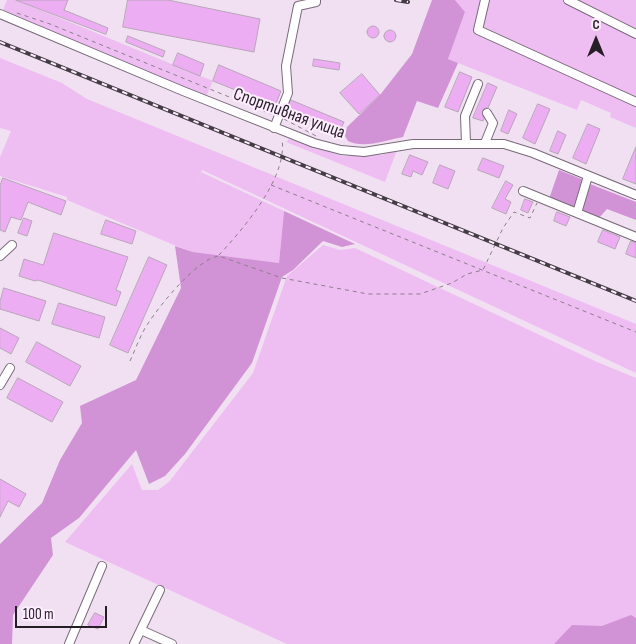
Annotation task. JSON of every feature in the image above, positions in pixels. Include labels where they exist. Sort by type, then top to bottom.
[{"type":"street","points":[[274,128],[288,93],[286,66],[298,6],[316,2],[316,0]]},
{"type":"street","points":[[485,0],[478,30],[636,102]]},
{"type":"street","points":[[568,0],[636,34]]},
{"type":"street","name":"Спортивная улица","points":[[0,14],[314,143],[354,152],[378,151],[413,144],[504,144],[521,148],[636,195]]},
{"type":"street","points":[[466,143],[465,116],[478,84]]},
{"type":"street","points":[[485,143],[493,123],[487,113]]},
{"type":"street","points":[[577,213],[588,176]]},
{"type":"street","points":[[523,191],[636,237]]},
{"type":"street","points":[[0,256],[12,246]]},
{"type":"street","points":[[0,385],[10,368]]},
{"type":"street","points":[[68,644],[102,566]]},
{"type":"street","points":[[134,644],[160,590]]},
{"type":"street","points":[[141,630],[172,644]]},
{"type":"path","points":[[18,13],[50,24],[278,117],[321,139]]},
{"type":"path","points":[[219,256],[247,224],[271,185],[283,149],[281,137]]},
{"type":"path","points":[[271,185],[636,332]]},
{"type":"path","points":[[484,270],[503,228],[514,212],[530,218],[539,198]]},
{"type":"path","points":[[130,361],[148,323],[182,280],[212,256],[219,256],[282,278],[368,294],[420,294],[452,283],[467,274],[484,270]]},
{"type":"shaded area","points":[[7,0],[16,0],[213,81],[206,97],[3,10]]},
{"type":"shaded area","points":[[432,0],[455,0],[465,12],[448,59],[458,63],[438,108],[417,101],[403,137],[368,144],[348,141],[345,136],[347,127],[380,95],[412,54]]},
{"type":"shaded area","points":[[455,0],[636,0],[636,128],[610,117],[611,113],[581,100],[577,110],[448,59],[465,12]]},
{"type":"shaded area","points":[[0,58],[62,83],[87,99],[636,324],[636,373],[202,170],[201,172],[284,211],[279,263],[193,252],[67,200],[67,197],[0,176],[0,157],[11,131],[0,128]]},
{"type":"shaded area","points":[[289,139],[342,156],[382,155],[397,150],[385,182],[286,142]]},
{"type":"shaded area","points":[[559,170],[584,180],[574,208],[549,199]]},
{"type":"shaded area","points":[[590,184],[636,202],[636,220],[607,209],[599,218],[582,210]]},
{"type":"shaded area","points":[[284,211],[355,244],[342,247],[323,241],[293,270],[282,277],[252,363],[185,454],[165,476],[149,484],[136,450],[79,518],[51,538],[53,555],[13,615],[12,644],[0,644],[0,544],[42,503],[60,460],[82,423],[80,406],[136,380],[181,288],[175,246],[193,252],[279,263]]},
{"type":"shaded area","points":[[323,245],[340,250],[355,248],[597,362],[636,378],[636,644],[287,644],[65,542],[132,464],[142,490],[158,490],[169,482],[253,373],[287,276]]},
{"type":"shaded area","points":[[631,615],[636,618],[636,644],[554,644],[572,625],[602,626]]},
{"type":"building","points":[[16,0],[68,0],[64,10],[108,28],[106,34]]},
{"type":"building","points":[[128,0],[168,0],[260,19],[254,52],[123,27]]},
{"type":"building","points":[[371,26],[375,26],[379,32],[375,38],[371,38],[367,34],[367,30]]},
{"type":"building","points":[[388,30],[392,30],[396,36],[392,42],[388,42],[384,38],[384,34]]},
{"type":"building","points":[[128,36],[165,51],[163,57],[126,42]]},
{"type":"building","points":[[178,53],[204,64],[200,76],[173,65]]},
{"type":"building","points":[[314,59],[340,63],[339,70],[313,66]]},
{"type":"building","points":[[219,65],[281,91],[275,106],[213,81]]},
{"type":"building","points":[[460,72],[472,77],[458,112],[445,107]]},
{"type":"building","points":[[362,74],[380,95],[359,114],[340,93]]},
{"type":"building","points":[[488,83],[497,87],[488,108],[482,111],[483,121],[473,118]]},
{"type":"building","points":[[291,100],[344,122],[339,133],[287,111]]},
{"type":"building","points":[[538,104],[550,109],[535,144],[523,138]]},
{"type":"building","points":[[509,110],[517,114],[508,134],[501,131]]},
{"type":"building","points":[[588,124],[600,129],[586,164],[573,158]]},
{"type":"building","points":[[558,131],[566,135],[558,154],[550,151]]},
{"type":"building","points":[[636,147],[636,184],[623,179]]},
{"type":"building","points":[[410,155],[428,162],[422,175],[413,171],[411,177],[402,174]]},
{"type":"building","points":[[483,158],[504,166],[499,178],[478,170]]},
{"type":"building","points":[[440,165],[455,171],[448,189],[433,183]]},
{"type":"building","points":[[3,178],[66,201],[61,215],[28,202],[21,220],[11,217],[5,232],[0,230],[0,186]]},
{"type":"building","points":[[506,181],[513,185],[505,199],[511,202],[506,214],[492,208]]},
{"type":"building","points":[[525,199],[533,202],[528,213],[521,210]]},
{"type":"building","points":[[557,212],[570,217],[566,226],[554,221]]},
{"type":"building","points":[[24,218],[32,221],[27,236],[18,233]]},
{"type":"building","points":[[106,220],[136,231],[132,244],[101,234]]},
{"type":"building","points":[[603,230],[620,237],[615,249],[598,242]]},
{"type":"building","points":[[54,233],[128,257],[116,290],[121,292],[116,306],[38,280],[35,281],[19,276],[24,259],[43,265]]},
{"type":"building","points":[[631,241],[636,243],[636,258],[626,254]]},
{"type":"building","points":[[149,257],[167,265],[128,353],[110,345]]},
{"type":"building","points":[[4,288],[46,301],[39,321],[0,309]]},
{"type":"building","points":[[59,303],[105,317],[99,338],[52,324]]},
{"type":"building","points":[[0,328],[19,338],[11,354],[0,348]]},
{"type":"building","points":[[37,342],[81,366],[70,386],[26,362]]},
{"type":"building","points":[[18,378],[63,402],[52,422],[7,398]]},
{"type":"building","points":[[0,479],[26,494],[19,507],[8,501],[0,517]]},
{"type":"building","points":[[95,613],[104,617],[98,629],[88,625]]},
{"type":"railway","points":[[396,0],[408,2]]},
{"type":"railway","points":[[0,42],[636,301]]}]
